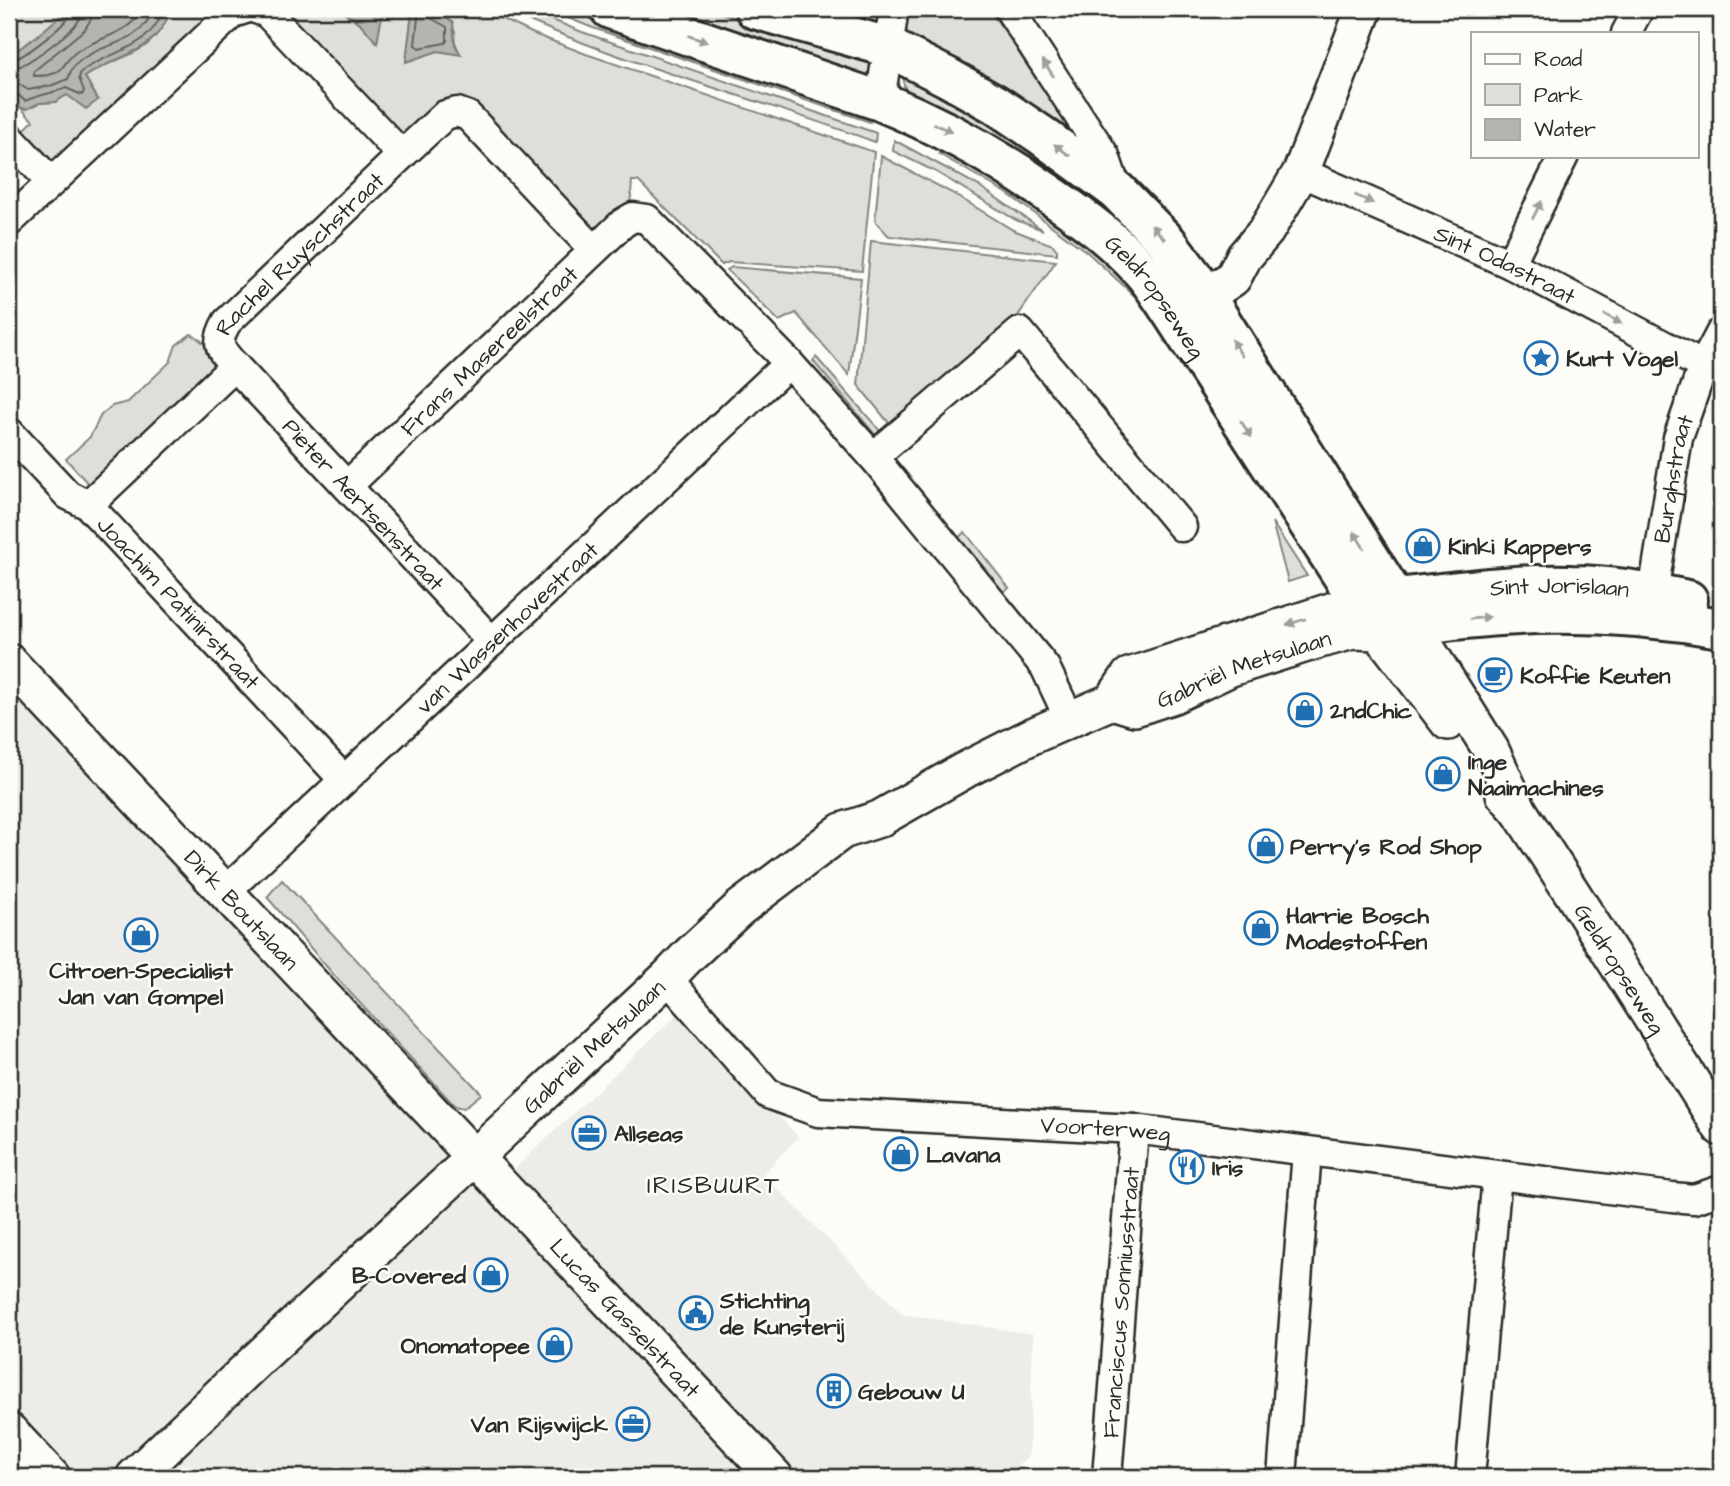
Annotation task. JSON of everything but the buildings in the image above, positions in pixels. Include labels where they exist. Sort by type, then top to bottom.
[{"type":"main road","name":"Geldropseweg","points":[[610,9],[880,101],[984,150],[1089,221],[1144,273],[1387,615]]},
{"type":"main road","name":"Geldropseweg","points":[[755,9],[888,47],[995,104],[1117,191],[1167,242],[1200,287],[1387,615]]},
{"type":"main road","name":"Sint Jorislaan","points":[[1387,615],[1523,585],[1572,584],[1653,593],[1721,607]]},
{"type":"main road","name":"Sint Jorislaan","points":[[1387,615],[1535,612],[1639,618],[1721,628]]},
{"type":"street","points":[[9,222],[233,13],[245,9]]},
{"type":"street","points":[[256,9],[267,13],[402,155],[445,115],[457,112],[468,116],[594,250]]},
{"type":"street","points":[[880,101],[894,9]]},
{"type":"street","name":"Geldropseweg","points":[[1009,9],[1105,156],[1117,191]]},
{"type":"street","points":[[1170,310],[1200,287],[1221,260],[1244,257],[1266,231],[1301,172],[1364,9]]},
{"type":"street","points":[[1627,32],[1639,9]]},
{"type":"street","points":[[9,137],[51,182]]},
{"type":"street","name":"Rachel Ruyschstraat","points":[[88,505],[234,366],[222,352],[219,336],[227,323],[402,155]]},
{"type":"street","points":[[1510,264],[1563,158]]},
{"type":"street","name":"Sint Odastraat","points":[[1301,172],[1510,264],[1703,366]]},
{"type":"street","name":"Frans Masereelstraat","points":[[347,486],[594,250],[633,217],[647,219],[656,226],[789,363]]},
{"type":"street","points":[[873,457],[1020,332],[1182,527]]},
{"type":"street","name":"Burghstraat","points":[[1653,593],[1678,438],[1703,366],[1721,332]]},
{"type":"street","points":[[789,363],[873,457],[1045,667],[1069,718]]},
{"type":"street","name":"van Wassenhovestraat","points":[[226,891],[789,363]]},
{"type":"street","name":"Pieter Aertsenstraat","points":[[234,366],[492,642]]},
{"type":"street","name":"Joachim Patinirstraat","points":[[9,432],[68,495],[88,505],[344,780]]},
{"type":"street","name":"Gabriël Metsulaan","points":[[134,1477],[740,908],[842,831],[878,819],[965,770],[1069,718],[1112,701],[1129,676],[1340,608],[1387,615]]},
{"type":"street","name":"Geldropseweg","points":[[1387,615],[1491,750],[1518,811],[1721,1128]]},
{"type":"street","name":"Dirk Boutslaan","points":[[9,662],[474,1156]]},
{"type":"street","name":"Voorterweg","points":[[667,978],[768,1094],[818,1112],[1134,1129],[1694,1199],[1721,1190]]},
{"type":"street","name":"Franciscus Sonniusstraat","points":[[1107,1477],[1134,1129]]},
{"type":"street","points":[[1282,1477],[1307,1151]]},
{"type":"street","name":"Lucas Gasselstraat","points":[[474,1156],[775,1477]]},
{"type":"street","points":[[1470,1477],[1497,1175]]},
{"type":"street","points":[[9,1431],[52,1477]]},
{"type":"shaded area","points":[[9,664],[486,1196],[682,1010],[798,1137],[763,1174],[902,1314],[1033,1334],[1029,1456],[1006,1477],[9,1477]]},
{"type":"green space","points":[[9,9],[69,9],[9,56]]},
{"type":"green space","points":[[171,9],[223,9],[53,162],[46,162],[18,136],[33,121],[21,108],[55,102],[67,95],[98,99],[85,77],[145,46],[163,25]]},
{"type":"green space","points":[[277,9],[338,9],[360,23],[377,42],[383,9],[415,9],[412,13],[406,61],[438,51],[460,54],[454,40],[455,31],[446,17],[422,9],[481,9],[534,34],[586,54],[874,152],[862,271],[729,262],[722,265],[638,181],[632,181],[630,207],[601,230],[593,231],[476,112],[399,134]]},
{"type":"green space","points":[[503,9],[525,9],[582,32],[876,133],[875,142],[641,64]]},
{"type":"green space","points":[[546,9],[566,9],[873,116],[870,122],[593,28]]},
{"type":"green space","points":[[646,9],[707,9],[872,58],[871,82]]},
{"type":"green space","points":[[907,9],[988,9],[1050,98],[1062,104],[1093,152],[906,41]]},
{"type":"green space","points":[[905,72],[986,115],[1142,230],[1178,272],[907,96],[903,81]]},
{"type":"green space","points":[[894,140],[979,186],[1043,230],[1016,220],[936,172],[893,151]]},
{"type":"green space","points":[[944,146],[1103,252],[1144,300],[1138,299],[1087,252],[1008,194],[939,154]]},
{"type":"green space","points":[[881,156],[954,194],[1013,230],[1053,245],[1057,254],[889,236],[875,221]]},
{"type":"green space","points":[[871,241],[1056,261],[1006,333],[893,428],[858,385]]},
{"type":"green space","points":[[732,267],[861,278],[849,375],[796,313],[779,321],[727,270]]},
{"type":"green space","points":[[191,334],[208,349],[212,370],[91,487],[66,459],[90,437],[101,415],[112,406],[128,402],[170,362],[176,345]]},
{"type":"green space","points":[[816,357],[882,433],[877,437],[813,361]]},
{"type":"green space","points":[[1272,522],[1307,576],[1288,582]]},
{"type":"green space","points":[[965,532],[1009,588],[1003,593],[958,538]]},
{"type":"green space","points":[[282,880],[481,1094],[464,1108],[455,1106],[332,973],[267,897]]},
{"type":"water","points":[[69,9],[171,9],[156,36],[146,45],[85,77],[98,100],[86,109],[67,95],[55,102],[21,108],[9,95],[9,56]]},
{"type":"water","points":[[338,9],[383,9],[377,43],[360,23]]},
{"type":"water","points":[[415,9],[440,14],[453,23],[455,45],[461,55],[438,51],[406,62],[412,13]]},
{"type":"place","name":"Kurt Vogel","points":[[1541,358]]},
{"type":"place","name":"Kinki Kappers","points":[[1423,546]]},
{"type":"place","name":"Koffie Keuten","points":[[1495,675]]},
{"type":"place","name":"2ndChic","points":[[1305,710]]},
{"type":"place","name":"Inge Naaimachines","points":[[1443,774]]},
{"type":"place","name":"Perry's Rod Shop","points":[[1266,846]]},
{"type":"place","name":"Harrie Bosch Modestoffen","points":[[1261,928]]},
{"type":"place","name":"Citroen-Specialist Jan van Gompel","points":[[141,935]]},
{"type":"place","name":"Allseas","points":[[589,1133]]},
{"type":"place","name":"Lavana","points":[[901,1154]]},
{"type":"place","name":"Iris","points":[[1187,1167]]},
{"type":"place","name":"B-Covered","points":[[491,1275]]},
{"type":"place","name":"Stichting de Kunsterij","points":[[696,1313]]},
{"type":"place","name":"Onomatopee","points":[[555,1345]]},
{"type":"place","name":"Gebouw U","points":[[834,1391]]},
{"type":"place","name":"Van Rijswijck","points":[[633,1424]]},
{"type":"district","name":"IRISBUURT","points":[[714,1185]]}]
